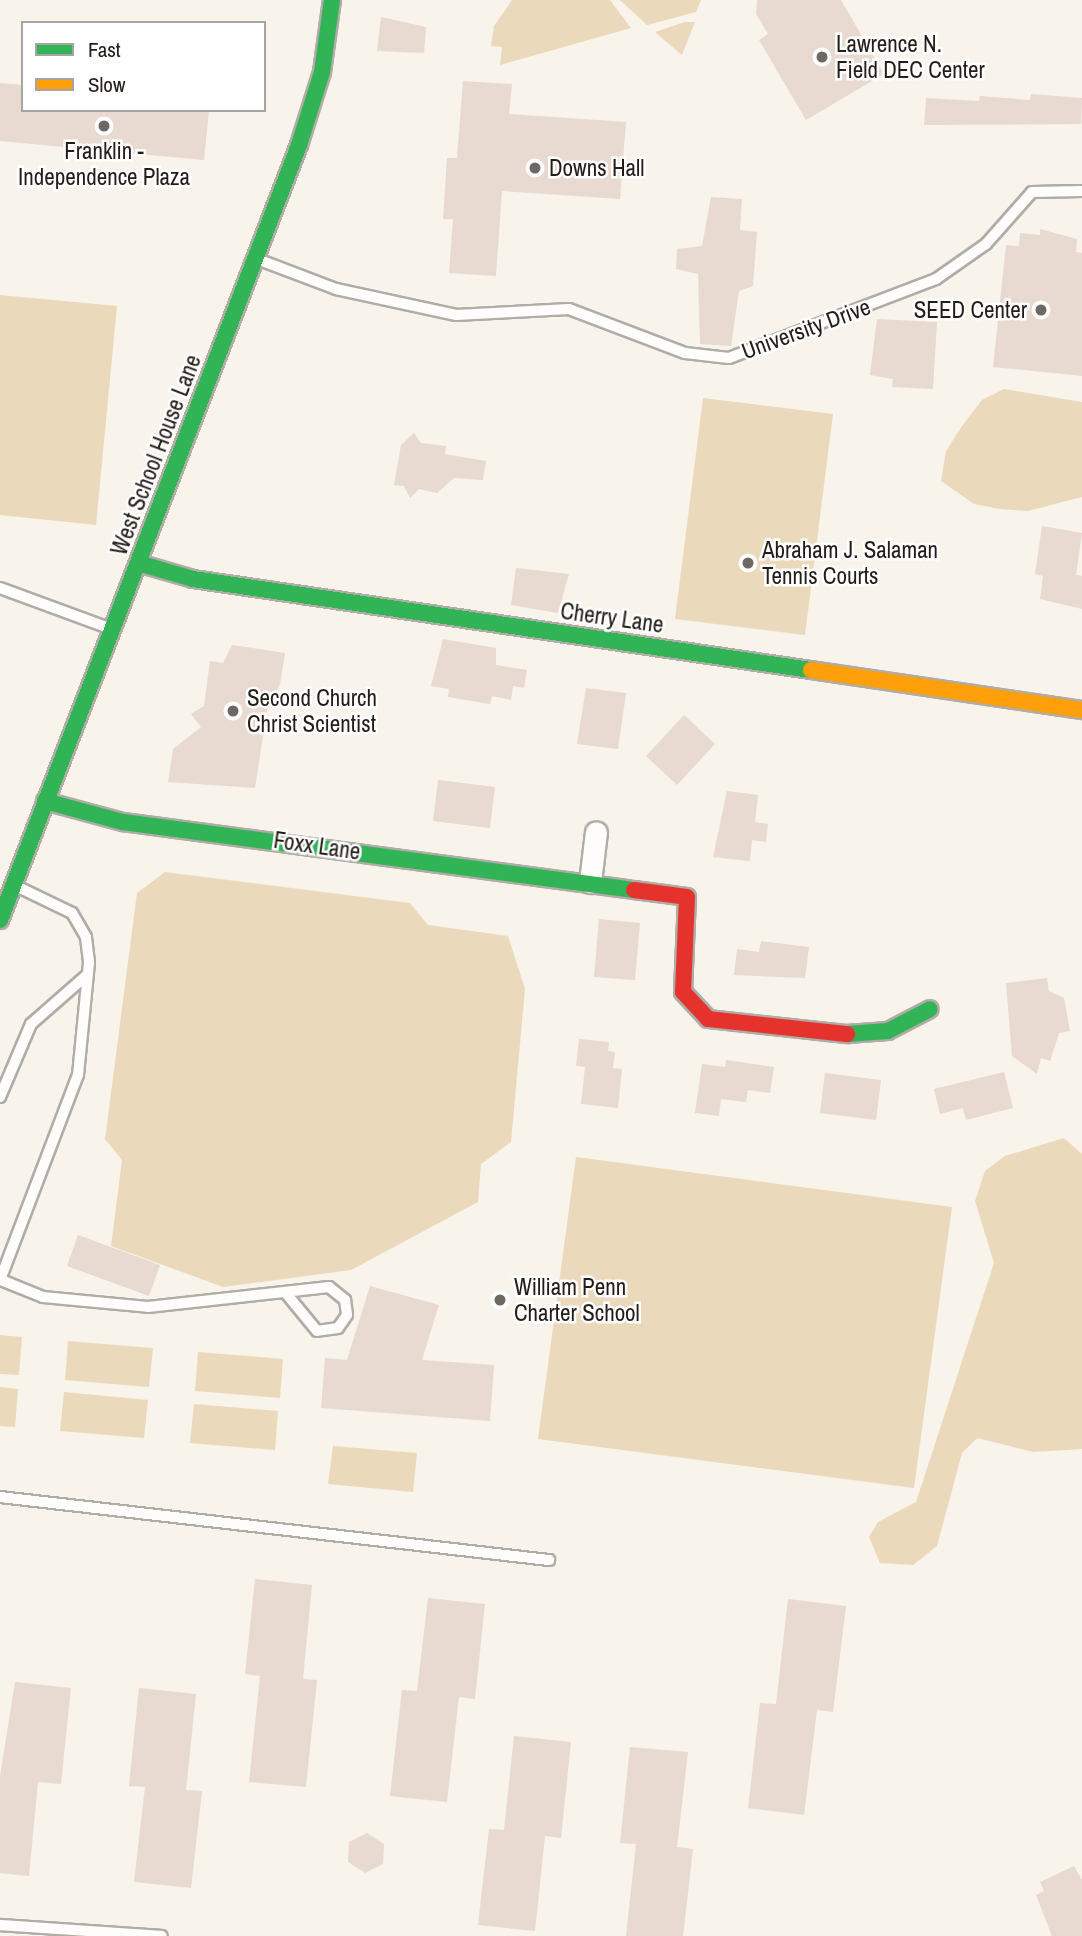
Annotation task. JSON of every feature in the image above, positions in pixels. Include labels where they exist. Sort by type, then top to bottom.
[{"type":"street","name":"West School House Lane","points":[[0,920],[257,259],[310,114],[332,0]]},
{"type":"street","name":"Cherry Lane","points":[[138,563],[193,579],[1082,710]]},
{"type":"street","name":"Foxx Lane","points":[[45,801],[123,822],[687,897],[683,992],[708,1019],[860,1035],[888,1031],[930,1009]]},
{"type":"street","points":[[590,882],[596,832]]},
{"type":"lane","name":"University Drive","points":[[257,259],[336,289],[456,315],[569,309],[685,353],[729,358],[936,279],[986,244],[1032,192],[1082,191]]},
{"type":"lane","points":[[0,589],[112,629]]},
{"type":"lane","points":[[13,885],[55,900],[72,913],[89,948],[78,1075],[1,1280],[43,1297],[148,1307],[285,1292],[336,1289],[347,1315],[338,1328],[317,1331],[285,1292]]},
{"type":"lane","points":[[0,1097],[31,1024],[87,975]]},
{"type":"lane","points":[[0,1497],[549,1560]]},
{"type":"lane","points":[[0,1925],[162,1936]]},
{"type":"shaded area","points":[[512,0],[610,0],[631,28],[500,65],[502,47],[491,46],[494,26]]},
{"type":"shaded area","points":[[620,0],[701,0],[696,12],[647,25]]},
{"type":"shaded area","points":[[685,22],[695,22],[682,55],[655,32]]},
{"type":"shaded area","points":[[0,295],[117,306],[96,525],[0,515]]},
{"type":"shaded area","points":[[1004,389],[1082,402],[1082,497],[1028,511],[1000,509],[974,504],[941,481],[946,451],[962,426],[982,400]]},
{"type":"shaded area","name":"Abraham J. Salaman Tennis Courts","points":[[703,398],[833,414],[805,635],[675,619]]},
{"type":"shaded area","points":[[165,872],[410,903],[428,925],[508,936],[525,989],[511,1142],[481,1164],[478,1202],[351,1270],[223,1287],[111,1246],[122,1160],[105,1139],[137,893]]},
{"type":"shaded area","points":[[1064,1138],[1082,1154],[1082,1449],[1033,1452],[977,1438],[962,1453],[937,1546],[913,1565],[880,1563],[869,1537],[878,1522],[916,1502],[994,1263],[975,1201],[985,1171],[1005,1156]]},
{"type":"shaded area","points":[[576,1157],[952,1207],[914,1488],[538,1439]]},
{"type":"shaded area","points":[[0,1335],[22,1337],[19,1375],[0,1374]]},
{"type":"shaded area","points":[[68,1341],[153,1348],[149,1387],[65,1380]]},
{"type":"shaded area","points":[[198,1352],[283,1359],[280,1398],[195,1391]]},
{"type":"shaded area","points":[[0,1387],[18,1389],[15,1427],[0,1426]]},
{"type":"shaded area","points":[[64,1392],[148,1400],[144,1438],[60,1431]]},
{"type":"shaded area","points":[[194,1404],[278,1411],[275,1450],[190,1443]]},
{"type":"shaded area","points":[[333,1446],[417,1453],[413,1492],[328,1484]]},
{"type":"building","name":"Lawrence N. Field DEC Center","points":[[757,0],[841,0],[884,74],[806,120],[759,40],[768,34],[756,14]]},
{"type":"building","points":[[381,17],[426,27],[424,53],[377,51]]},
{"type":"building","name":"Downs Hall","points":[[463,81],[512,84],[509,114],[626,122],[620,199],[502,191],[496,276],[449,273],[453,219],[443,219],[447,158],[457,158]]},
{"type":"building","name":"Franklin - Independence Plaza","points":[[0,83],[21,85],[21,112],[209,112],[204,160],[0,141]]},
{"type":"building","points":[[1031,94],[1082,98],[1081,124],[924,125],[926,98],[979,101],[980,96],[1030,100]]},
{"type":"building","points":[[711,197],[742,199],[740,230],[757,232],[753,286],[739,291],[731,346],[700,344],[698,274],[676,269],[677,249],[702,246]]},
{"type":"building","name":"SEED Center","points":[[1040,229],[1077,239],[1076,252],[1082,253],[1082,376],[993,367],[1006,245],[1019,246],[1020,233],[1040,235]]},
{"type":"building","points":[[877,319],[937,322],[933,389],[892,387],[893,379],[870,375]]},
{"type":"building","points":[[414,433],[421,443],[446,446],[445,454],[486,461],[483,480],[454,478],[437,493],[419,489],[410,498],[404,486],[394,485],[401,445]]},
{"type":"building","points":[[1042,526],[1082,533],[1076,575],[1082,576],[1082,609],[1040,599],[1043,576],[1035,574]]},
{"type":"building","points":[[516,568],[569,574],[558,613],[511,605]]},
{"type":"building","points":[[443,639],[496,648],[496,665],[527,670],[524,688],[513,686],[511,700],[492,696],[490,704],[448,697],[449,689],[431,686]]},
{"type":"building","points":[[232,645],[285,653],[280,684],[267,710],[255,788],[168,782],[173,749],[201,727],[191,714],[204,706],[210,661],[223,663]]},
{"type":"building","points":[[586,688],[626,693],[618,749],[577,744]]},
{"type":"building","points":[[684,715],[715,744],[677,785],[646,756]]},
{"type":"building","points":[[438,780],[495,787],[490,828],[433,821]]},
{"type":"building","points":[[727,791],[758,795],[755,822],[768,824],[766,842],[752,840],[750,861],[713,857]]},
{"type":"building","points":[[599,919],[640,923],[635,980],[594,977]]},
{"type":"building","points":[[761,941],[809,947],[805,978],[734,975],[737,949],[759,952]]},
{"type":"building","points":[[1047,978],[1049,991],[1064,998],[1070,1031],[1059,1033],[1050,1061],[1041,1058],[1037,1074],[1012,1056],[1006,983]]},
{"type":"building","points":[[579,1039],[609,1042],[608,1051],[615,1052],[613,1068],[622,1069],[618,1108],[581,1104],[585,1067],[576,1066]]},
{"type":"building","points":[[726,1060],[774,1067],[770,1093],[748,1090],[746,1102],[721,1099],[719,1116],[695,1113],[702,1064],[725,1067]]},
{"type":"building","points":[[1004,1072],[1013,1108],[966,1120],[963,1108],[940,1114],[934,1089]]},
{"type":"building","points":[[825,1073],[881,1080],[876,1120],[820,1113]]},
{"type":"building","points":[[78,1235],[160,1265],[149,1296],[67,1266]]},
{"type":"building","points":[[370,1286],[439,1305],[422,1360],[494,1365],[490,1421],[321,1408],[325,1358],[347,1360]]},
{"type":"building","points":[[255,1579],[312,1585],[303,1679],[317,1680],[306,1787],[249,1782],[260,1676],[245,1674]]},
{"type":"building","points":[[428,1598],[485,1604],[475,1699],[459,1697],[447,1802],[390,1796],[402,1690],[417,1691]]},
{"type":"building","points":[[788,1599],[846,1606],[833,1712],[817,1710],[804,1815],[748,1808],[760,1703],[776,1704]]},
{"type":"building","points":[[15,1682],[71,1688],[61,1784],[38,1782],[29,1876],[0,1873],[0,1776]]},
{"type":"building","points":[[139,1688],[196,1694],[186,1790],[202,1791],[191,1888],[134,1882],[145,1787],[129,1786]]},
{"type":"building","points":[[514,1736],[571,1742],[561,1838],[545,1836],[535,1931],[478,1925],[489,1829],[504,1830]]},
{"type":"building","points":[[630,1747],[688,1752],[677,1847],[693,1849],[683,1936],[626,1936],[636,1844],[620,1843]]},
{"type":"building","points":[[367,1833],[384,1844],[383,1864],[365,1873],[348,1862],[349,1842]]},
{"type":"building","points":[[1074,1866],[1082,1880],[1082,1936],[1052,1936],[1036,1895],[1044,1891],[1040,1882]]},
{"type":"traffic: fast","points":[[0,920],[299,145],[322,72],[332,0]]},
{"type":"traffic: fast","points":[[138,563],[193,579],[811,670]]},
{"type":"traffic: fast","points":[[45,801],[123,822],[634,890]]},
{"type":"traffic: fast","points":[[847,1034],[888,1031],[930,1009]]},
{"type":"traffic: slow","points":[[811,670],[1082,710]]},
{"type":"traffic: jam","points":[[634,890],[687,897],[683,992],[708,1019],[847,1034]]},
{"type":"place","name":"Lawrence N. Field DEC Center","points":[[822,57]]},
{"type":"place","name":"Franklin - Independence Plaza","points":[[104,126]]},
{"type":"place","name":"Downs Hall","points":[[535,168]]},
{"type":"place","name":"SEED Center","points":[[1041,310]]},
{"type":"place","name":"Abraham J. Salaman Tennis Courts","points":[[748,563]]},
{"type":"place","name":"Second Church Christ Scientist","points":[[233,711]]},
{"type":"place","name":"William Penn Charter School","points":[[500,1300]]}]
